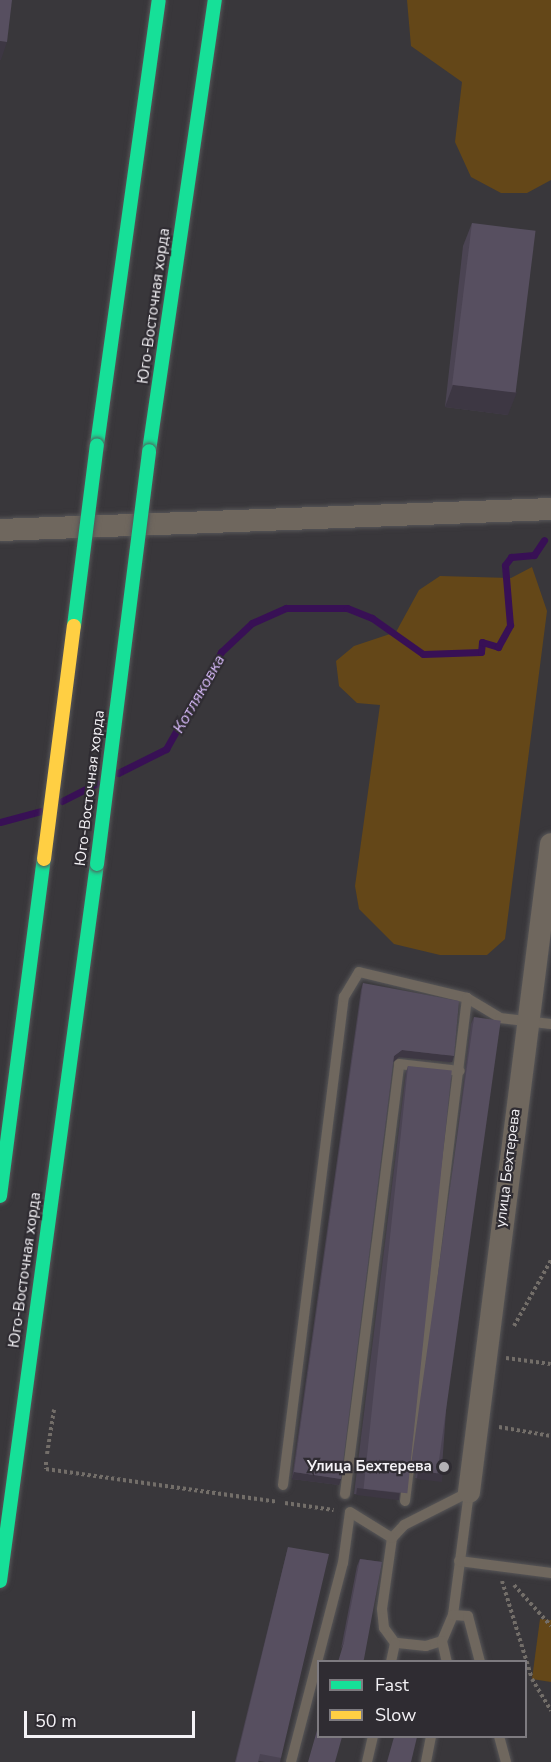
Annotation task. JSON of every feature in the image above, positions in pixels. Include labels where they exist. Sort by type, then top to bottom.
[{"type":"main road","points":[[0,1196],[97,445],[159,0]]},
{"type":"main road","name":"Юго-Восточная хорда","points":[[0,1581],[97,864],[149,451],[215,0]]},
{"type":"street","points":[[0,530],[551,509]]},
{"type":"street","name":"улица Бехтерева","points":[[469,1492],[526,1021],[551,844]]},
{"type":"lane","points":[[283,1485],[344,997],[359,972],[467,998],[500,1018],[551,1024]]},
{"type":"lane","points":[[405,1501],[460,1071],[467,998]]},
{"type":"lane","points":[[345,1494],[399,1064],[460,1071]]},
{"type":"lane","points":[[391,1660],[395,1643],[384,1628],[382,1609],[393,1538],[404,1525],[469,1492]]},
{"type":"lane","points":[[447,1660],[442,1641],[453,1615],[469,1492]]},
{"type":"lane","points":[[318,1660],[343,1563],[350,1512],[393,1538]]},
{"type":"lane","points":[[459,1561],[551,1573]]},
{"type":"lane","points":[[453,1615],[468,1616],[479,1660]]},
{"type":"lane","points":[[395,1643],[426,1646],[442,1641]]},
{"type":"lane","points":[[291,1762],[317,1662]]},
{"type":"lane","points":[[367,1762],[373,1738]]},
{"type":"lane","points":[[426,1762],[431,1738]]},
{"type":"lane","points":[[499,1738],[506,1762]]},
{"type":"path","points":[[511,1330],[551,1260]]},
{"type":"path","points":[[499,1357],[551,1364]]},
{"type":"path","points":[[54,1410],[46,1469],[350,1512]]},
{"type":"path","points":[[492,1426],[551,1436]]},
{"type":"path","points":[[497,1566],[551,1626]]},
{"type":"path","points":[[497,1566],[526,1660]]},
{"type":"path","points":[[527,1663],[532,1679],[551,1711]]},
{"type":"shaded area","points":[[407,0],[551,0],[551,180],[527,193],[501,193],[471,177],[455,142],[462,82],[411,46]]},
{"type":"shaded area","points":[[532,567],[547,611],[505,939],[487,955],[440,955],[394,944],[359,909],[355,886],[380,705],[357,703],[339,686],[336,661],[354,646],[396,632],[419,590],[440,576],[511,578]]},
{"type":"shaded area","points":[[540,1619],[551,1620],[551,1682],[532,1679]]},
{"type":"building","points":[[0,0],[12,0],[7,42],[0,41]]},
{"type":"building","points":[[472,223],[536,231],[516,393],[452,385]]},
{"type":"building","points":[[363,983],[459,1001],[454,1056],[402,1050],[394,1056],[341,1479],[294,1472]]},
{"type":"building","points":[[474,1017],[501,1021],[437,1473],[410,1470]]},
{"type":"building","points":[[408,1066],[452,1071],[407,1493],[364,1489]]},
{"type":"building","points":[[288,1547],[329,1554],[281,1758],[260,1754],[258,1762],[236,1762]]},
{"type":"building","points":[[360,1559],[382,1562],[364,1660],[339,1660]]},
{"type":"building","points":[[317,1730],[317,1738],[342,1738],[335,1762],[308,1762]]},
{"type":"building","points":[[394,1738],[417,1738],[411,1762],[387,1762]]},
{"type":"waterway","name":"Котляковка","points":[[118,773],[166,749],[221,652],[252,623],[286,608],[347,608],[372,618],[423,654],[481,652],[482,642],[498,647],[510,625],[505,565],[511,557],[534,555],[544,540]]},
{"type":"waterway","name":"Котляковка","points":[[62,801],[97,783]]},
{"type":"waterway","name":"Котляковка","points":[[0,822],[41,811]]},
{"type":"traffic: fast","points":[[97,445],[159,0]]},
{"type":"traffic: fast","points":[[149,451],[215,0]]},
{"type":"traffic: fast","points":[[74,626],[97,445]]},
{"type":"traffic: fast","points":[[97,864],[149,451]]},
{"type":"traffic: fast","points":[[0,1196],[44,859]]},
{"type":"traffic: fast","points":[[0,1581],[97,864]]},
{"type":"traffic: slow","points":[[44,859],[74,626]]},
{"type":"place","name":"Улица Бехтерева","points":[[444,1467]]}]
